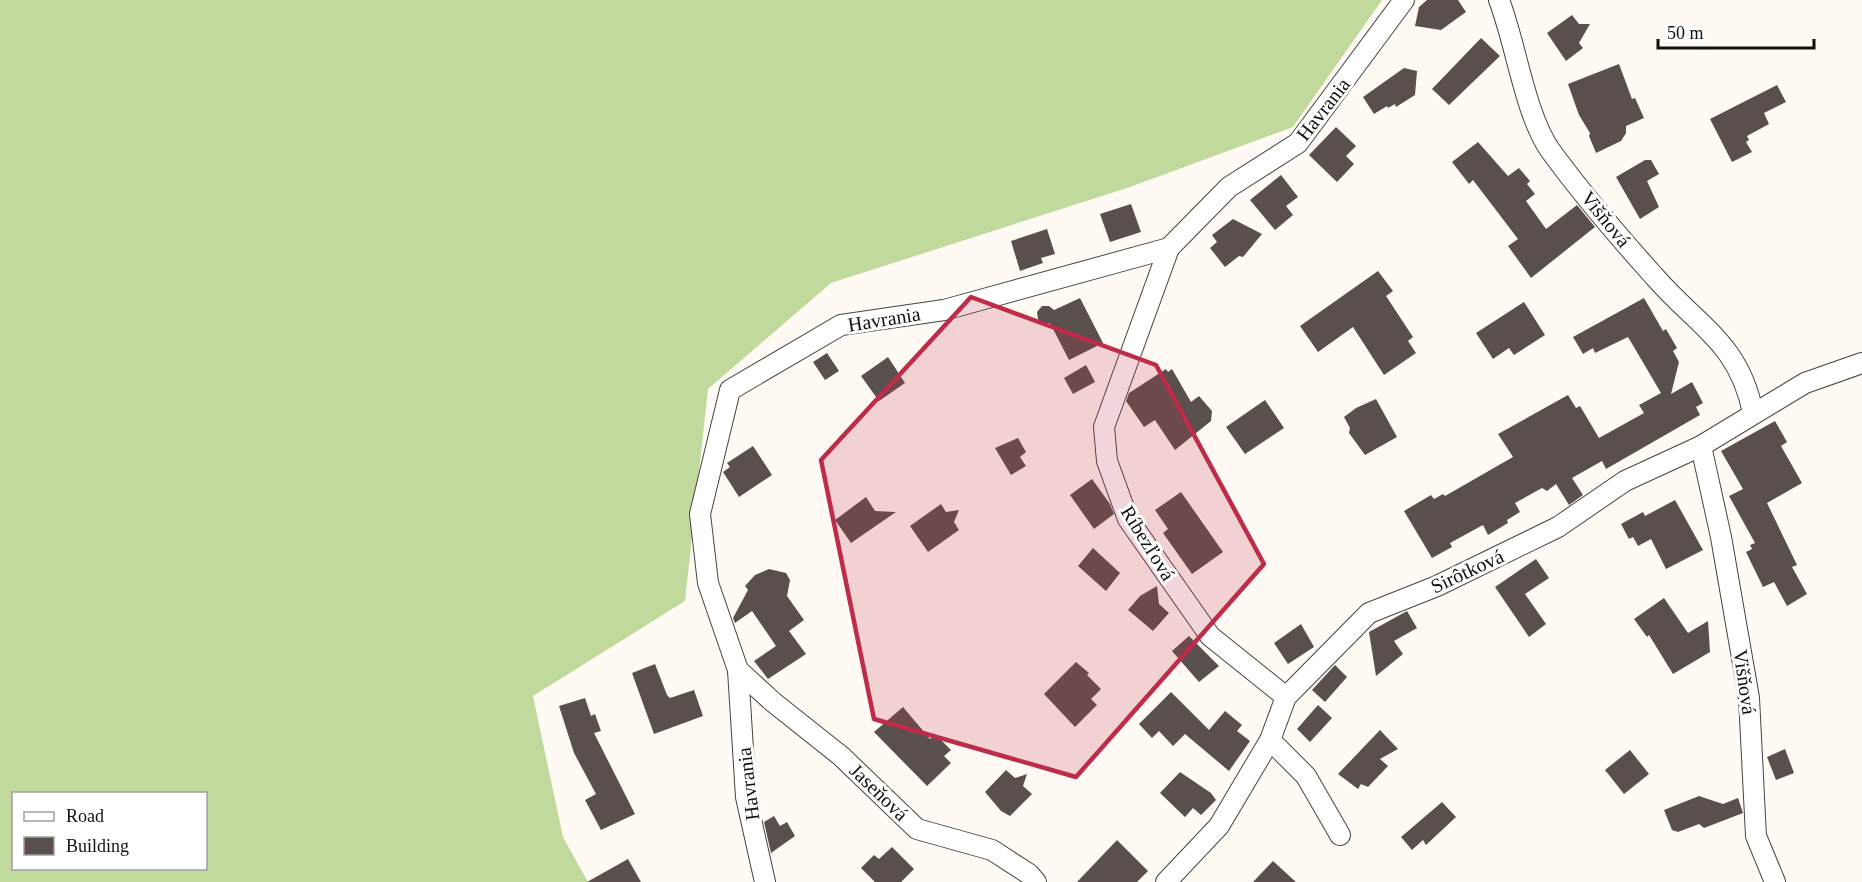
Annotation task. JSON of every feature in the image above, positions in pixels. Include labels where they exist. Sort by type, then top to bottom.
[{"type":"street","name":"Havrania","points":[[765,882],[746,797],[738,670],[708,583],[700,514],[730,390],[841,325],[944,310],[1169,248],[1229,187],[1298,144],[1404,0]]},
{"type":"street","name":"Višňová","points":[[1499,0],[1511,30],[1533,113],[1549,148],[1655,278],[1726,348],[1749,390],[1753,413]]},
{"type":"street","name":"Ríbezľová","points":[[1169,248],[1104,427],[1107,461],[1128,519],[1210,636],[1286,697]]},
{"type":"street","name":"Sirôtková","points":[[1166,882],[1219,826],[1270,740],[1286,697],[1369,612],[1437,586],[1558,527],[1626,481],[1701,446],[1805,383],[1862,363]]},
{"type":"street","name":"Višňová","points":[[1701,446],[1721,537],[1749,698],[1756,836],[1775,882]]},
{"type":"street","name":"Jaseňová","points":[[738,670],[773,702],[841,756],[917,829],[992,850],[1029,874],[1036,882]]},
{"type":"street","points":[[1270,740],[1306,776],[1340,835]]},
{"type":"highlighted area","points":[[971,297],[1156,365],[1264,564],[1076,777],[874,719],[821,460]]},
{"type":"green space","points":[[0,0],[1382,0],[1293,127],[1130,187],[831,283],[708,389],[685,601],[533,696],[563,837],[588,882],[0,882]]},
{"type":"building","points":[[1427,0],[1458,0],[1466,12],[1441,30],[1415,26],[1419,7]]},
{"type":"building","points":[[1572,15],[1579,24],[1590,24],[1579,43],[1583,48],[1566,61],[1547,33]]},
{"type":"building","points":[[1481,38],[1500,56],[1449,105],[1432,89]]},
{"type":"building","points":[[1619,64],[1632,99],[1635,98],[1644,118],[1626,126],[1626,133],[1621,141],[1596,153],[1589,136],[1590,133],[1579,115],[1568,84]]},
{"type":"building","points":[[1404,68],[1417,71],[1415,95],[1396,107],[1395,104],[1388,108],[1387,106],[1374,114],[1363,97]]},
{"type":"building","points":[[1777,85],[1786,102],[1764,113],[1769,124],[1747,136],[1749,140],[1746,142],[1752,152],[1732,162],[1710,119]]},
{"type":"building","points":[[1336,127],[1356,146],[1346,156],[1354,164],[1337,182],[1309,155]]},
{"type":"building","points":[[1478,142],[1508,176],[1519,168],[1530,181],[1527,184],[1535,194],[1526,201],[1546,229],[1577,205],[1595,227],[1531,278],[1508,246],[1518,239],[1473,180],[1469,184],[1452,162]]},
{"type":"building","points":[[1645,160],[1651,160],[1659,174],[1647,181],[1659,207],[1640,219],[1616,177]]},
{"type":"building","points":[[1281,175],[1298,197],[1286,206],[1293,215],[1275,230],[1250,200]]},
{"type":"building","points":[[1131,204],[1141,232],[1110,242],[1100,214]]},
{"type":"building","points":[[1233,219],[1262,234],[1243,257],[1239,256],[1225,267],[1210,248],[1217,242],[1212,235]]},
{"type":"building","points":[[1047,229],[1055,254],[1041,258],[1043,263],[1020,271],[1011,241]]},
{"type":"building","points":[[1378,271],[1393,291],[1386,296],[1413,337],[1408,341],[1416,353],[1384,375],[1353,327],[1318,352],[1300,326]]},
{"type":"building","points":[[1080,298],[1103,343],[1069,360],[1050,323],[1043,324],[1038,319],[1037,312],[1042,306],[1049,306],[1054,310]]},
{"type":"building","points":[[1644,298],[1663,331],[1666,329],[1677,348],[1673,351],[1679,362],[1671,394],[1692,382],[1703,403],[1696,407],[1700,415],[1606,469],[1602,461],[1572,478],[1583,495],[1569,505],[1556,484],[1547,491],[1542,488],[1515,503],[1520,512],[1507,520],[1508,523],[1488,535],[1483,525],[1450,543],[1452,547],[1432,558],[1404,511],[1431,495],[1434,499],[1443,494],[1445,496],[1513,457],[1498,434],[1568,395],[1576,408],[1580,406],[1599,438],[1644,413],[1639,405],[1661,393],[1628,337],[1595,353],[1593,348],[1583,354],[1573,337]]},
{"type":"building","points":[[1524,302],[1545,335],[1514,355],[1509,348],[1493,359],[1476,333]]},
{"type":"building","points":[[827,353],[839,371],[825,380],[813,362]]},
{"type":"building","points":[[888,357],[905,383],[879,401],[861,376]]},
{"type":"building","points":[[1086,365],[1095,382],[1073,394],[1064,378]]},
{"type":"building","points":[[1166,369],[1168,372],[1172,369],[1191,402],[1199,396],[1212,411],[1211,421],[1175,450],[1155,420],[1144,427],[1126,401],[1129,393]]},
{"type":"building","points":[[1376,399],[1397,437],[1365,455],[1349,433],[1350,428],[1344,417],[1356,408]]},
{"type":"building","points":[[1265,400],[1284,428],[1245,454],[1226,427]]},
{"type":"building","points":[[1775,421],[1787,442],[1781,446],[1802,483],[1767,503],[1797,565],[1792,567],[1807,594],[1787,606],[1774,582],[1763,587],[1746,552],[1752,549],[1750,545],[1755,543],[1729,496],[1743,489],[1721,451]]},
{"type":"building","points":[[1018,438],[1026,452],[1020,457],[1026,466],[1011,475],[995,448]]},
{"type":"building","points":[[753,446],[772,475],[739,497],[723,472],[730,467],[727,463]]},
{"type":"building","points":[[1092,479],[1110,504],[1114,514],[1094,529],[1070,495]]},
{"type":"building","points":[[1181,492],[1223,552],[1192,574],[1163,533],[1168,529],[1155,510]]},
{"type":"building","points":[[866,497],[875,511],[896,512],[851,543],[835,520]]},
{"type":"building","points":[[1675,500],[1703,550],[1666,569],[1651,539],[1638,546],[1633,537],[1629,539],[1621,524],[1643,512],[1645,516]]},
{"type":"building","points":[[941,504],[946,512],[959,510],[954,522],[959,530],[928,552],[910,526]]},
{"type":"building","points":[[1093,548],[1120,573],[1106,591],[1078,566]]},
{"type":"building","points":[[1536,559],[1549,578],[1525,594],[1546,624],[1529,637],[1495,587]]},
{"type":"building","points":[[769,569],[786,573],[790,580],[787,596],[804,620],[789,631],[806,654],[768,679],[754,661],[776,646],[752,611],[735,623],[733,618],[748,590],[745,586],[755,575]]},
{"type":"building","points":[[1157,586],[1159,604],[1169,613],[1153,631],[1128,610],[1140,596]]},
{"type":"building","points":[[1664,598],[1688,633],[1708,621],[1710,652],[1673,674],[1649,635],[1647,637],[1634,619]]},
{"type":"building","points":[[1407,611],[1417,628],[1394,641],[1403,654],[1376,676],[1369,632]]},
{"type":"building","points":[[1301,624],[1314,647],[1288,664],[1274,643]]},
{"type":"building","points":[[1189,636],[1219,666],[1199,682],[1172,651]]},
{"type":"building","points":[[1076,662],[1089,673],[1087,675],[1101,689],[1091,699],[1097,705],[1075,727],[1044,694]]},
{"type":"building","points":[[655,664],[667,695],[670,698],[694,690],[703,716],[654,734],[632,673]]},
{"type":"building","points":[[1335,665],[1347,677],[1325,702],[1312,690]]},
{"type":"building","points":[[1171,692],[1209,730],[1225,711],[1242,725],[1237,731],[1250,741],[1229,771],[1185,734],[1173,746],[1159,731],[1152,738],[1139,724]]},
{"type":"building","points":[[585,698],[591,716],[595,714],[601,731],[594,733],[635,814],[601,830],[585,800],[596,794],[574,753],[559,706]]},
{"type":"building","points":[[1318,705],[1332,718],[1310,742],[1297,729]]},
{"type":"building","points":[[903,707],[930,739],[935,734],[951,750],[944,756],[951,763],[927,786],[874,732]]},
{"type":"building","points":[[1380,730],[1398,749],[1380,759],[1388,766],[1368,787],[1361,784],[1358,789],[1338,774]]},
{"type":"building","points":[[1785,749],[1794,773],[1776,780],[1767,757]]},
{"type":"building","points":[[1630,750],[1649,774],[1624,794],[1605,770]]},
{"type":"building","points":[[1006,770],[1015,778],[1027,774],[1023,786],[1032,794],[1010,816],[1001,811],[985,792]]},
{"type":"building","points":[[1180,772],[1211,793],[1216,800],[1201,815],[1193,808],[1185,817],[1160,793]]},
{"type":"building","points":[[1699,796],[1723,804],[1738,798],[1743,813],[1704,828],[1699,824],[1678,832],[1672,830],[1664,810]]},
{"type":"building","points":[[1442,802],[1456,817],[1426,845],[1423,840],[1412,850],[1401,837]]},
{"type":"building","points":[[774,816],[780,826],[787,822],[795,836],[771,853],[764,822]]},
{"type":"building","points":[[1117,840],[1148,871],[1137,882],[1077,882]]},
{"type":"building","points":[[892,847],[914,869],[901,882],[875,882],[861,868],[874,855],[879,859]]},
{"type":"building","points":[[628,859],[641,882],[587,882]]},
{"type":"building","points":[[1273,861],[1296,882],[1253,882]]}]
